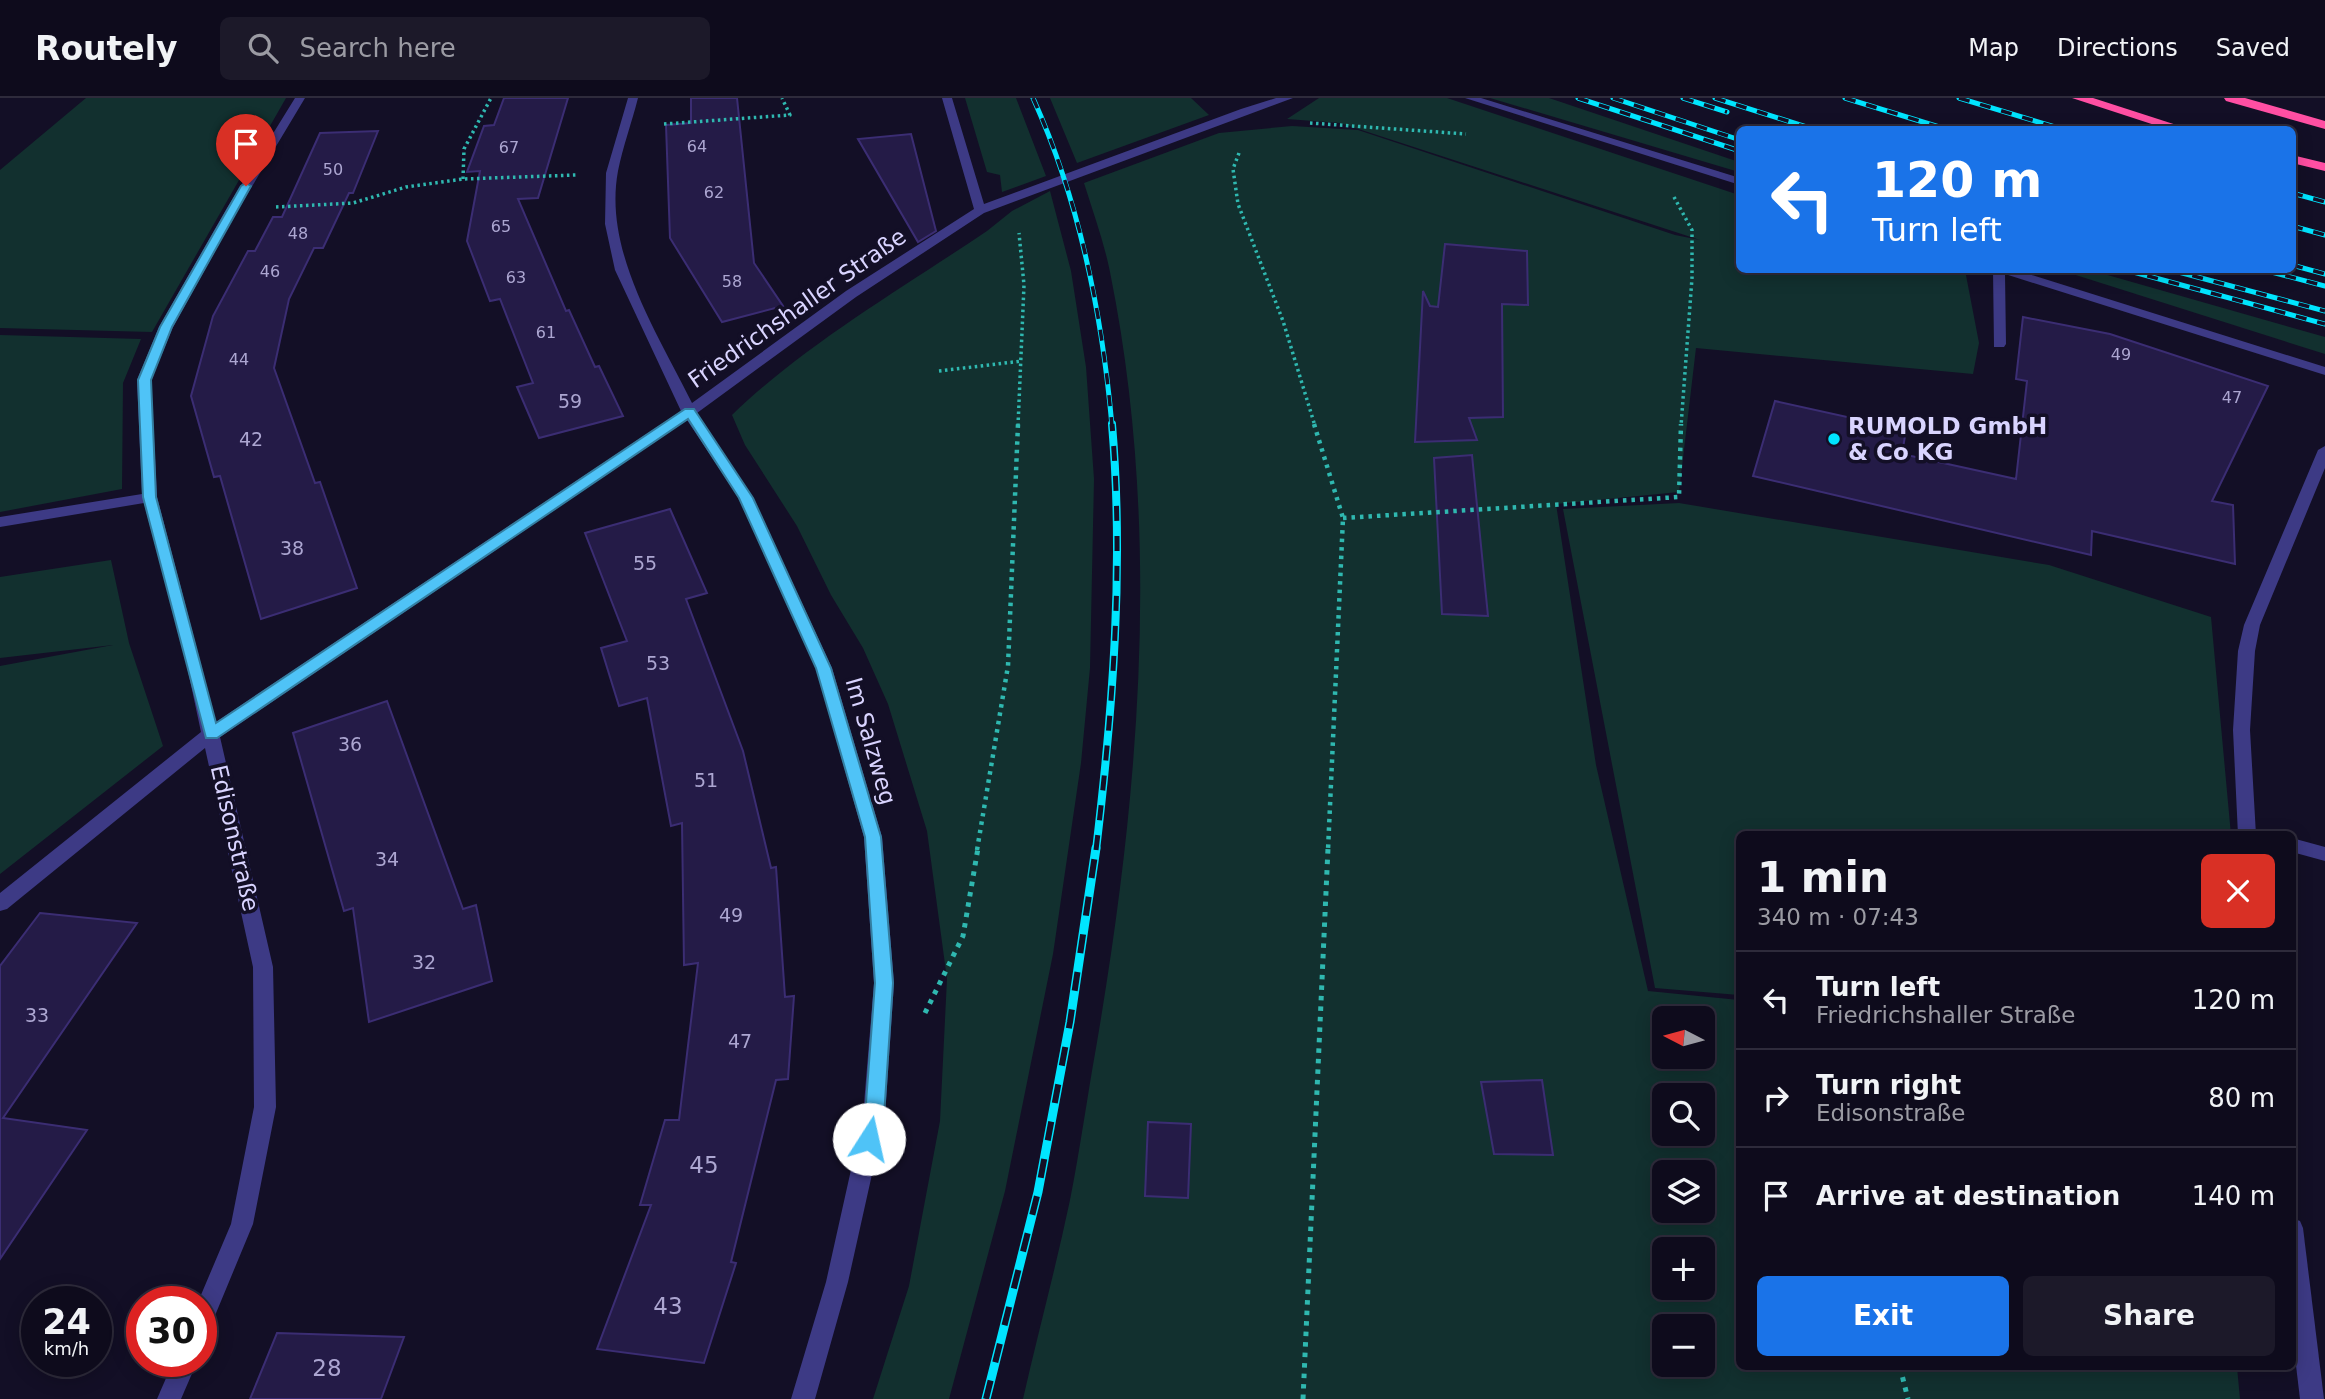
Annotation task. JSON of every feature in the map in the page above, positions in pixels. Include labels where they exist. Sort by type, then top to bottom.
[{"type":"highway","points":[[2079,98],[2173,126]]},
{"type":"highway","points":[[2231,98],[2325,125]]},
{"type":"highway","points":[[2296,160],[2325,167]]},
{"type":"street","name":"Edisonstraße","points":[[216,1286],[242,1224],[265,1107],[263,967],[211,734],[150,497],[144,380],[166,327],[233,208],[300,98]]},
{"type":"street","name":"Im Salzweg","points":[[633,98],[612,173],[611,224],[621,270],[690,412],[746,498],[824,668],[873,837],[884,983],[874,1116],[837,1282],[803,1399]]},
{"type":"street","points":[[947,98],[980,210]]},
{"type":"street","name":"Friedrichshaller Straße","points":[[0,904],[211,734],[690,412],[850,293],[980,210],[1245,111],[1288,98]]},
{"type":"street","points":[[1470,98],[1736,181]]},
{"type":"street","points":[[1999,273],[1999,344]]},
{"type":"street","points":[[2015,273],[2325,371]]},
{"type":"street","points":[[2249,831],[2241,730],[2245,654],[2252,625],[2325,450]]},
{"type":"street","points":[[0,522],[150,497]]},
{"type":"street","points":[[2296,846],[2325,854]]},
{"type":"street","points":[[2296,1262],[2312,1399]]},
{"type":"street","points":[[169,1399],[179,1377]]},
{"type":"path","points":[[463,180],[464,149],[491,98]]},
{"type":"path","points":[[625,129],[790,115],[782,98]]},
{"type":"path","points":[[1303,1399],[1343,518],[1283,321],[1238,204],[1233,169],[1247,132],[1245,111],[1277,121],[1471,134]]},
{"type":"path","points":[[1343,518],[1679,497],[1682,390],[1692,278],[1692,230],[1667,177],[1670,159]]},
{"type":"path","points":[[233,208],[353,203],[406,187],[463,180],[612,173]]},
{"type":"path","points":[[922,1020],[963,936],[1008,666],[1024,285],[1015,197]]},
{"type":"path","points":[[939,371],[1022,361]]},
{"type":"path","points":[[1901,1370],[1908,1399]]},
{"type":"green space","points":[[86,98],[286,98],[152,332],[0,328],[0,170]]},
{"type":"green space","points":[[965,98],[1016,98],[1046,176],[1002,192],[1000,175],[987,172]]},
{"type":"green space","points":[[1050,98],[1191,98],[1209,115],[1077,163]]},
{"type":"green space","points":[[1319,98],[1447,98],[1736,194],[1736,273],[1966,273],[1979,343],[1973,374],[1696,348],[1679,492],[1556,504],[1596,765],[1648,991],[1736,1000],[1736,1370],[2237,1370],[2240,1399],[1023,1399],[1070,1200],[1111,951],[1124,854],[1139,660],[1140,563],[1136,466],[1126,369],[1108,261],[1084,183],[1219,133],[1292,126],[1358,130],[1675,235],[1700,240],[1340,123],[1287,119]]},
{"type":"green space","points":[[1490,98],[1549,98],[1736,161],[1736,171]]},
{"type":"green space","points":[[1050,191],[1071,271],[1086,367],[1094,479],[1090,668],[1081,763],[1053,954],[1005,1191],[949,1399],[873,1399],[909,1286],[940,1121],[947,979],[927,831],[888,704],[863,648],[831,595],[797,526],[745,445],[732,415],[760,389],[822,341],[987,231],[1012,211]]},
{"type":"green space","points":[[2069,273],[2101,273],[2325,337],[2325,354]]},
{"type":"green space","points":[[0,335],[141,339],[123,383],[122,489],[0,512]]},
{"type":"green space","points":[[1679,503],[2049,565],[2211,617],[2231,831],[1736,831],[1736,995],[1655,988],[1563,509]]},
{"type":"green space","points":[[111,560],[129,643],[163,746],[0,874],[0,666],[113,645],[0,658],[0,577]]},
{"type":"building","points":[[504,98],[568,98],[538,198],[518,199],[566,311],[569,310],[595,367],[599,366],[623,416],[539,438],[517,387],[533,383],[500,299],[490,301],[467,241],[480,171],[467,172],[484,126],[494,125]]},
{"type":"building","points":[[691,98],[737,98],[754,263],[783,306],[722,322],[670,238],[666,125],[691,123]]},
{"type":"building","points":[[378,131],[353,193],[349,193],[323,248],[314,248],[289,299],[274,368],[315,483],[320,482],[357,588],[261,619],[220,476],[214,477],[191,396],[213,316],[248,251],[255,251],[273,217],[282,217],[320,133]]},
{"type":"building","points":[[911,134],[936,231],[918,242],[858,139]]},
{"type":"building","points":[[1445,244],[1527,251],[1528,305],[1502,304],[1503,417],[1469,418],[1477,440],[1415,442],[1423,291],[1430,306],[1438,307]]},
{"type":"building","name":"RUMOLD GmbH & Co KG","points":[[2023,317],[2110,334],[2268,386],[2212,501],[2233,505],[2235,564],[2092,531],[2091,555],[1753,476],[1775,401],[1906,430],[1902,454],[2016,479],[2027,381],[2016,379]]},
{"type":"building","points":[[1472,455],[1488,616],[1442,614],[1434,458]]},
{"type":"building","points":[[670,509],[707,593],[686,599],[743,751],[771,868],[776,867],[785,997],[794,996],[788,1079],[776,1080],[731,1262],[736,1263],[704,1363],[597,1349],[651,1205],[640,1205],[665,1120],[679,1120],[698,963],[684,965],[682,823],[671,826],[647,698],[619,706],[601,648],[627,641],[585,533]]},
{"type":"building","points":[[387,701],[463,909],[476,905],[492,981],[369,1022],[353,908],[344,911],[293,733]]},
{"type":"building","points":[[40,913],[137,923],[3,1118],[87,1130],[0,1259],[0,966]]},
{"type":"building","points":[[1542,1080],[1553,1155],[1494,1154],[1481,1082]]},
{"type":"building","points":[[1148,1122],[1191,1124],[1188,1198],[1145,1196]]},
{"type":"building","points":[[277,1333],[404,1337],[381,1399],[250,1399]]},
{"type":"railway","points":[[1033,98],[1064,177],[1086,259],[1102,342],[1112,426]]},
{"type":"railway","points":[[1578,98],[1736,150]]},
{"type":"railway","points":[[1613,98],[1736,139]]},
{"type":"railway","points":[[1683,98],[1727,112]]},
{"type":"railway","points":[[1715,98],[1803,126]]},
{"type":"railway","points":[[1845,98],[1936,126]]},
{"type":"railway","points":[[1959,98],[2052,126]]},
{"type":"railway","points":[[2296,194],[2325,202]]},
{"type":"railway","points":[[2296,227],[2325,235]]},
{"type":"railway","points":[[2296,266],[2325,274]]},
{"type":"railway","points":[[2137,273],[2325,324]]},
{"type":"railway","points":[[2182,273],[2325,311]]},
{"type":"railway","points":[[2275,273],[2325,286]]},
{"type":"railway","points":[[1096,850],[1112,690],[1117,584],[1112,424]]},
{"type":"railway","points":[[986,1399],[1038,1192],[1070,1022],[1096,848]]},
{"type":"place","name":"RUMOLD GmbH & Co KG","points":[[1834,439]]},
{"type":"route","points":[[246,186],[166,327],[144,380],[150,497],[211,734],[690,412],[746,498],[824,668],[873,837],[884,983],[874,1116],[869,1139]]}]
